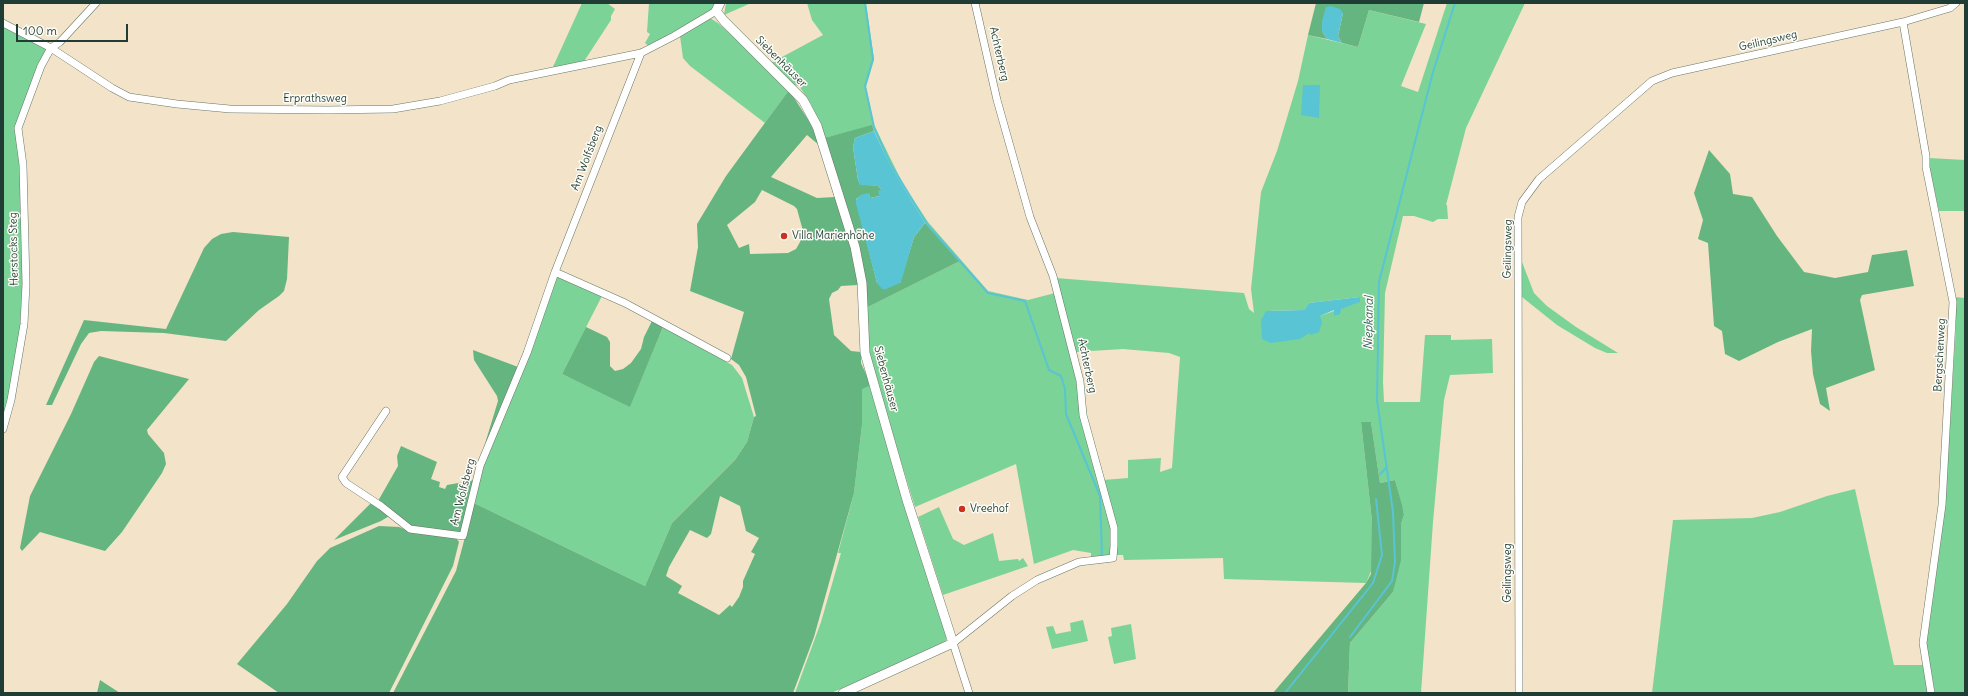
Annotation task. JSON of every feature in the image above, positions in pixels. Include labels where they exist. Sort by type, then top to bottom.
[{"type":"street","points":[[51,48],[60,42],[96,3]]},
{"type":"street","name":"Achterberg","points":[[953,643],[1012,596],[1037,580],[1079,562],[1113,558],[1114,546],[1114,528],[1083,415],[1080,381],[1053,276],[1028,210],[997,100],[975,3]]},
{"type":"street","name":"Geilingsweg","points":[[1519,693],[1518,217],[1522,202],[1539,178],[1652,81],[1672,73],[1903,22],[1950,8],[1956,3]]},
{"type":"street","name":"Erprathsweg","points":[[3,23],[51,48],[112,88],[129,97],[177,104],[230,109],[393,109],[440,102],[495,86],[510,80],[641,53],[674,36],[718,7]]},
{"type":"street","name":"Siebenhäuser","points":[[718,7],[732,31],[803,100],[817,126],[855,247],[862,283],[865,353],[907,500],[953,643]]},
{"type":"street","name":"Bergschenweg","points":[[1903,22],[1926,156],[1926,167],[1953,302],[1942,505],[1923,643],[1931,693]]},
{"type":"street","name":"Herstocks Steg","points":[[3,430],[11,400],[24,324],[26,284],[23,165],[18,128],[41,66],[51,48]]},
{"type":"street","name":"Am Wolfsberg","points":[[386,411],[342,477],[346,483],[381,506],[410,529],[463,536],[480,466],[527,354],[555,272],[641,53]]},
{"type":"street","points":[[555,272],[625,303],[727,358]]},
{"type":"street","points":[[843,693],[953,643],[969,693]]},
{"type":"green space","points":[[582,3],[607,3],[615,9],[611,16],[611,20],[583,63],[552,69]]},
{"type":"green space","points":[[649,3],[716,3],[711,11],[649,46],[645,43],[650,34],[647,32]]},
{"type":"green space","points":[[726,3],[751,3],[724,15]]},
{"type":"green space","points":[[807,3],[866,3],[874,60],[866,87],[874,125],[903,184],[928,222],[988,291],[1028,300],[1055,293],[1075,375],[1081,415],[1113,534],[1110,557],[1091,558],[1091,553],[1073,550],[1034,564],[1016,464],[915,507],[870,361],[866,308],[960,261],[925,223],[889,163],[872,126],[824,138],[811,104],[799,86],[789,84],[769,64],[823,35],[812,20]]},
{"type":"green space","points":[[1316,3],[1424,3],[1419,22],[1369,10],[1358,47],[1342,43],[1338,36],[1343,13],[1322,31],[1327,39],[1308,35]]},
{"type":"green space","points":[[1447,3],[1525,3],[1466,128],[1446,205],[1448,219],[1438,219],[1433,222],[1414,216],[1403,216],[1385,293],[1384,402],[1420,402],[1425,335],[1451,335],[1451,340],[1492,339],[1493,373],[1450,375],[1444,400],[1433,522],[1421,693],[1348,693],[1350,643],[1393,592],[1401,524],[1404,515],[1395,480],[1380,483],[1371,422],[1361,422],[1372,521],[1372,569],[1366,583],[1224,579],[1223,558],[1124,560],[1123,555],[1116,555],[1103,480],[1128,478],[1128,460],[1161,458],[1160,472],[1172,468],[1180,357],[1169,353],[1123,349],[1075,352],[1056,278],[1244,293],[1249,309],[1254,313],[1251,289],[1261,192],[1277,151],[1298,81],[1308,35],[1358,47],[1369,10],[1426,24],[1401,86],[1418,92]],"holes":[[[1360,297],[1359,302],[1320,316],[1266,311],[1306,310],[1309,303]]]},
{"type":"green space","points":[[710,18],[718,23],[755,56],[777,80],[789,90],[765,123],[690,66],[683,58],[680,36]]},
{"type":"green space","points":[[3,25],[48,49],[17,127],[21,172],[23,271],[20,331],[3,425]]},
{"type":"green space","points":[[789,90],[811,124],[819,145],[807,135],[771,177],[817,198],[835,197],[852,247],[858,285],[841,286],[838,290],[832,293],[829,299],[834,335],[851,351],[861,352],[861,363],[871,385],[862,389],[862,425],[854,493],[814,637],[793,693],[393,693],[456,571],[474,503],[645,586],[672,523],[735,460],[747,442],[754,417],[756,416],[746,377],[739,365],[731,359],[744,312],[690,291],[698,247],[697,224],[726,176]],"holes":[[[762,190],[794,206],[797,209],[803,231],[796,249],[788,253],[750,254],[749,244],[739,248],[727,225],[755,202]],[[720,496],[740,506],[746,531],[759,538],[751,552],[755,554],[743,581],[743,587],[739,597],[732,607],[730,605],[719,615],[678,593],[682,586],[666,576],[669,567],[690,530],[707,538],[711,534]]]},
{"type":"green space","points":[[872,125],[874,131],[855,138],[853,147],[858,180],[860,184],[878,186],[882,190],[879,196],[870,198],[869,194],[857,198],[856,200],[877,283],[900,283],[914,237],[925,223],[960,261],[866,308],[824,138]]},
{"type":"green space","points":[[1709,150],[1730,174],[1733,194],[1752,197],[1777,236],[1804,272],[1835,278],[1868,272],[1872,255],[1907,250],[1914,286],[1862,295],[1860,300],[1875,370],[1826,388],[1830,411],[1820,404],[1813,374],[1811,351],[1812,329],[1778,342],[1739,361],[1725,354],[1722,331],[1714,326],[1708,243],[1698,239],[1703,220],[1694,193]]},
{"type":"green space","points":[[1929,158],[1965,160],[1965,211],[1939,211],[1929,167]]},
{"type":"green space","points":[[233,232],[289,237],[287,279],[284,291],[279,296],[259,310],[226,341],[164,333],[101,331],[89,333],[81,344],[52,405],[46,405],[84,320],[166,329],[204,248],[212,239],[221,234]]},
{"type":"green space","points":[[1522,262],[1534,293],[1547,306],[1576,327],[1618,353],[1607,353],[1595,348],[1557,325],[1522,297]]},
{"type":"green space","points":[[556,275],[602,296],[562,374],[630,406],[663,327],[732,365],[742,378],[754,417],[747,442],[735,460],[672,523],[645,586],[474,503],[481,471]]},
{"type":"green space","points":[[1955,297],[1965,298],[1965,693],[1935,693],[1926,642],[1945,505],[1956,326]]},
{"type":"green space","points":[[652,321],[663,327],[630,407],[562,374],[586,327],[607,337],[610,342],[610,366],[615,371],[623,369],[631,363],[641,349],[644,337]]},
{"type":"green space","points":[[473,350],[518,367],[484,447],[498,401],[497,396],[474,360]]},
{"type":"green space","points":[[99,356],[189,379],[147,430],[148,434],[164,453],[166,464],[162,473],[122,532],[105,551],[40,532],[22,551],[20,548],[30,496],[71,414],[94,362]]},
{"type":"green space","points":[[871,385],[947,636],[943,645],[831,693],[795,693],[821,622],[841,553],[838,553],[854,493],[862,425],[862,388]]},
{"type":"green space","points":[[1361,422],[1371,422],[1380,483],[1395,480],[1404,515],[1401,524],[1401,560],[1393,592],[1350,643],[1348,693],[1273,693],[1366,583],[1371,574],[1372,521]]},
{"type":"green space","points":[[401,446],[437,462],[431,479],[440,482],[439,487],[445,489],[447,485],[475,480],[461,533],[409,526],[378,501],[398,466],[397,456]]},
{"type":"green space","points":[[1855,489],[1894,665],[1924,665],[1928,693],[1652,693],[1673,520],[1752,518],[1780,512],[1827,496]]},
{"type":"green space","points":[[372,502],[391,515],[381,521],[334,540]]},
{"type":"green space","points":[[939,507],[953,539],[964,545],[993,533],[999,561],[1018,559],[1019,561],[1023,558],[1028,566],[943,595],[918,517]]},
{"type":"green space","points":[[379,526],[399,527],[413,533],[456,538],[459,542],[453,566],[389,693],[279,693],[237,664],[287,604],[317,561],[330,548]]},
{"type":"green space","points":[[1083,620],[1088,641],[1052,649],[1046,627],[1053,626],[1056,634],[1071,631],[1070,623]]},
{"type":"green space","points":[[1131,624],[1136,659],[1114,664],[1108,637],[1112,636],[1111,628]]},
{"type":"green space","points":[[100,680],[120,693],[97,693]]},
{"type":"water","points":[[1331,6],[1340,9],[1343,13],[1338,36],[1342,43],[1327,39],[1322,31],[1322,21],[1326,7]]},
{"type":"water","points":[[1303,85],[1320,85],[1319,118],[1301,115]]},
{"type":"water","points":[[874,131],[889,163],[925,223],[914,237],[900,283],[886,289],[882,289],[877,283],[856,204],[856,200],[860,195],[869,193],[870,198],[879,196],[878,191],[882,190],[878,186],[860,185],[853,147],[855,138]]},
{"type":"water","points":[[1360,297],[1360,302],[1341,309],[1340,314],[1334,316],[1334,310],[1320,316],[1322,322],[1319,332],[1311,335],[1309,333],[1300,339],[1271,343],[1262,339],[1261,320],[1266,311],[1305,310],[1309,303]]},
{"type":"waterway","points":[[865,3],[873,59],[865,86],[874,127],[890,163],[927,224],[988,293],[1025,301],[1049,370],[1061,376],[1065,389],[1066,414],[1100,496],[1102,558]]},
{"type":"waterway","name":"Niepkanal","points":[[1350,637],[1392,581],[1395,562],[1393,512],[1377,400],[1379,282],[1433,72],[1455,3]]},
{"type":"waterway","points":[[1380,474],[1386,468]]},
{"type":"waterway","points":[[1285,693],[1373,583],[1382,555],[1376,499]]},
{"type":"place","name":"Villa Marienhöhe","points":[[784,236]]},
{"type":"place","name":"Vreehof","points":[[962,509]]}]
